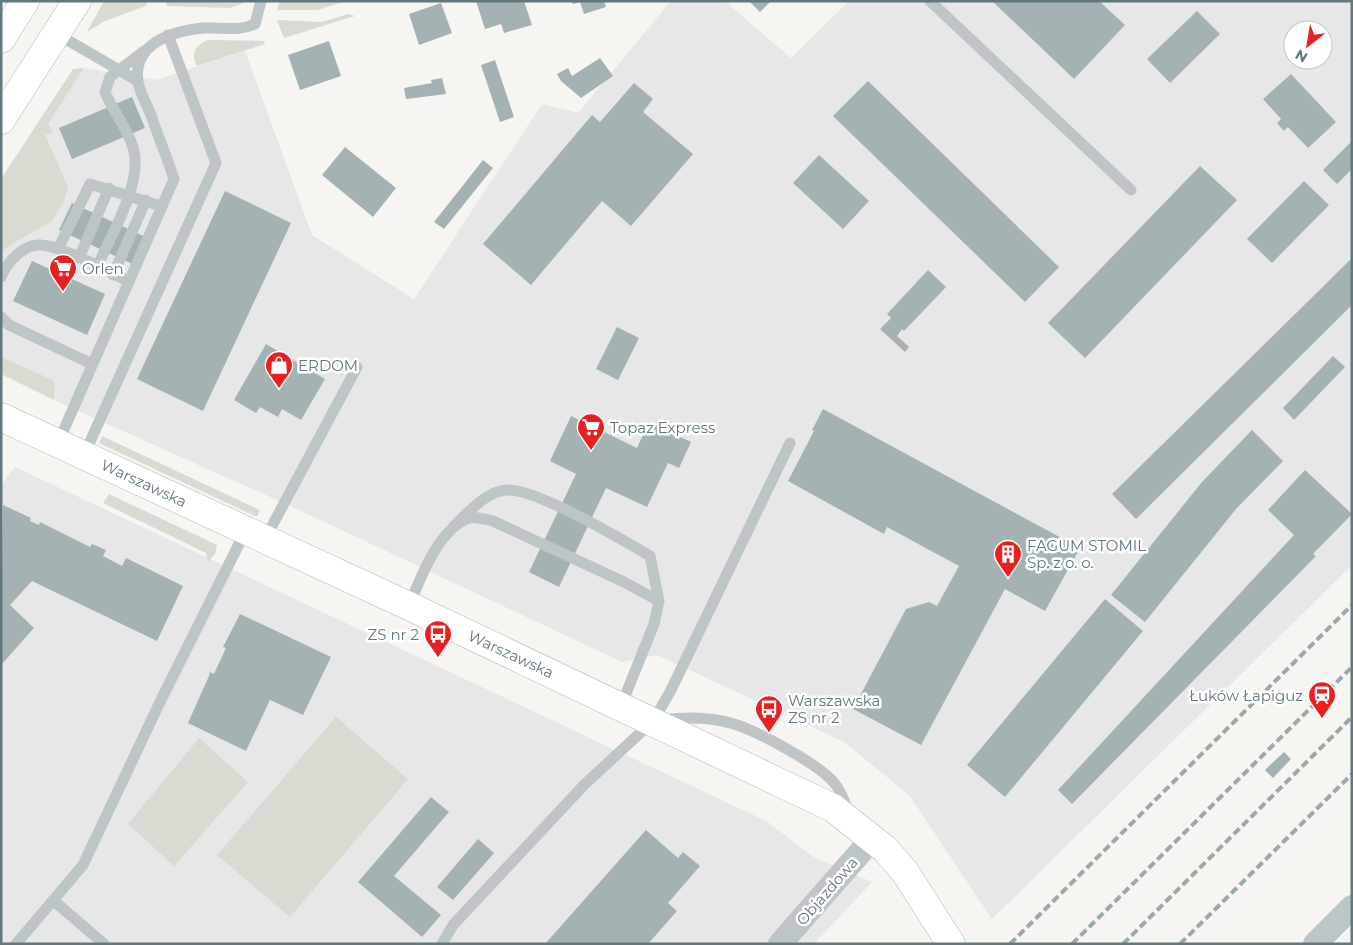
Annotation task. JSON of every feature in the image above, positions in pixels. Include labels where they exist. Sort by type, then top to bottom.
[{"type":"main road","points":[[1,39],[25,1]]},
{"type":"main road","points":[[1,120],[77,1]]},
{"type":"main road","name":"Warszawska","points":[[1,410],[12,422],[409,606],[833,808],[874,838],[904,872],[951,944]]},
{"type":"street","name":"Objazdowa","points":[[780,944],[874,838]]},
{"type":"street","points":[[1315,944],[1352,907]]},
{"type":"lane","points":[[97,267],[129,195],[136,169],[133,147],[105,92],[110,77],[159,39],[168,35],[203,28],[246,29],[255,24],[260,1]]},
{"type":"lane","points":[[930,1],[1131,190]]},
{"type":"lane","points":[[57,34],[138,81]]},
{"type":"lane","points":[[84,455],[216,163],[168,35]]},
{"type":"lane","points":[[58,443],[174,179],[138,81],[140,63],[146,50]]},
{"type":"lane","points":[[58,249],[90,184],[109,188],[161,206]]},
{"type":"lane","points":[[78,258],[109,188]]},
{"type":"lane","points":[[113,274],[146,200]]},
{"type":"lane","points":[[1,277],[6,266],[27,249],[38,245],[58,249],[128,281]]},
{"type":"lane","points":[[1,317],[9,325],[92,364]]},
{"type":"lane","points":[[16,944],[83,865],[159,704],[255,535],[357,367]]},
{"type":"lane","points":[[442,944],[454,926],[584,785],[653,721],[670,692],[790,442]]},
{"type":"lane","points":[[409,606],[425,567],[454,526],[483,499],[507,490],[529,494],[596,525],[650,556],[659,601],[654,624],[621,706]]},
{"type":"lane","points":[[454,526],[471,517],[493,521],[624,582],[659,601]]},
{"type":"lane","points":[[54,901],[104,944]]},
{"type":"shaded area","points":[[104,1],[147,1],[146,6],[105,21],[87,32]]},
{"type":"shaded area","points":[[165,1],[244,1],[244,3],[230,8],[167,6]]},
{"type":"shaded area","points":[[280,1],[347,1],[317,10],[277,10]]},
{"type":"shaded area","points":[[671,1],[725,1],[791,58],[849,1],[1352,1],[1352,565],[992,919],[910,796],[844,742],[657,655],[622,662],[299,510],[54,400],[53,380],[1,357],[1,251],[52,221],[68,187],[44,135],[48,124],[84,68],[156,80],[245,51],[312,235],[414,299],[542,104],[578,113]]},
{"type":"shaded area","points":[[348,14],[355,16],[284,38],[277,20],[322,22]]},
{"type":"shaded area","points":[[208,40],[264,41],[265,44],[197,66],[194,58],[195,50],[200,44]]},
{"type":"shaded area","points":[[84,68],[48,124],[53,132],[45,135],[68,187],[64,201],[52,221],[1,251],[1,179],[73,69]]},
{"type":"shaded area","points":[[1,357],[53,380],[55,385],[54,400],[1,374]]},
{"type":"shaded area","points":[[102,436],[260,510],[257,517],[99,443]]},
{"type":"shaded area","points":[[15,467],[768,822],[812,856],[872,882],[814,944],[1,944],[1,485]]},
{"type":"shaded area","points":[[109,494],[217,545],[215,554],[208,561],[206,553],[103,503]]},
{"type":"shaded area","points":[[336,717],[408,779],[290,917],[217,855]]},
{"type":"shaded area","points":[[199,738],[248,782],[174,866],[128,824]]},
{"type":"building","points":[[476,1],[524,1],[532,25],[504,33],[501,24],[485,29]]},
{"type":"building","points":[[572,1],[604,1],[606,7],[584,14],[580,2],[573,4]]},
{"type":"building","points":[[749,1],[771,1],[760,12]]},
{"type":"building","points":[[992,1],[1099,1],[1125,25],[1074,79]]},
{"type":"building","points":[[441,3],[452,33],[419,45],[409,14]]},
{"type":"building","points":[[1197,11],[1220,34],[1170,83],[1147,59]]},
{"type":"building","points":[[329,41],[341,76],[300,90],[288,55]]},
{"type":"building","points":[[600,58],[613,76],[581,98],[561,81],[557,74],[568,68],[572,76]]},
{"type":"building","points":[[495,60],[514,117],[500,122],[481,65]]},
{"type":"building","points":[[1291,74],[1336,122],[1308,148],[1288,127],[1284,131],[1277,123],[1281,119],[1263,99]]},
{"type":"building","points":[[442,78],[446,94],[406,99],[404,88],[432,83],[431,80]]},
{"type":"building","points":[[868,81],[1059,267],[1025,302],[833,116]]},
{"type":"building","points":[[634,83],[653,99],[643,112],[693,154],[631,226],[602,201],[531,285],[483,244],[592,115],[600,122]]},
{"type":"building","points":[[132,97],[145,128],[72,159],[59,128]]},
{"type":"building","points":[[1352,141],[1352,169],[1337,184],[1323,170]]},
{"type":"building","points":[[345,147],[396,188],[373,217],[322,175]]},
{"type":"building","points":[[819,155],[869,201],[843,229],[793,183]]},
{"type":"building","points":[[483,160],[493,168],[444,229],[434,222]]},
{"type":"building","points":[[1200,166],[1237,200],[1085,358],[1048,323]]},
{"type":"building","points":[[1304,181],[1329,205],[1272,263],[1247,239]]},
{"type":"building","points":[[225,191],[291,223],[203,411],[137,379]]},
{"type":"building","points":[[72,203],[152,240],[139,267],[59,230]]},
{"type":"building","points":[[1352,258],[1352,305],[1136,519],[1112,494]]},
{"type":"building","points":[[32,261],[105,294],[87,335],[13,301]]},
{"type":"building","points":[[928,270],[946,287],[897,336],[909,347],[905,352],[880,329],[891,318],[887,314]]},
{"type":"building","points":[[617,327],[639,338],[618,380],[596,369]]},
{"type":"building","name":"ERDOM","points":[[266,344],[325,379],[301,420],[282,409],[278,417],[260,407],[256,413],[234,400]]},
{"type":"building","points":[[1333,356],[1345,367],[1294,420],[1283,408]]},
{"type":"building","name":"FAGUM STOMIL Sp. z o. o.","points":[[823,409],[1080,548],[1045,611],[1005,589],[921,745],[853,709],[906,609],[929,602],[937,606],[959,566],[887,527],[884,534],[788,481],[814,431],[812,430]]},
{"type":"building","points":[[571,416],[637,448],[649,422],[691,442],[679,468],[668,463],[647,507],[606,488],[559,587],[529,572],[576,474],[550,461]]},
{"type":"building","points":[[1252,430],[1283,461],[1236,509],[1145,622],[1111,595],[1202,482]]},
{"type":"building","points":[[1305,470],[1352,514],[1313,554],[1316,556],[1072,804],[1058,790],[1294,535],[1268,510]]},
{"type":"building","points":[[3,505],[31,518],[30,521],[39,525],[40,522],[90,547],[92,544],[106,550],[103,556],[122,566],[126,558],[183,586],[157,641],[32,581],[10,605],[34,628],[1,665]]},
{"type":"building","points":[[1105,599],[1143,631],[1005,797],[967,765]]},
{"type":"building","points":[[240,614],[331,657],[303,715],[270,700],[246,751],[188,723],[210,672],[214,674],[226,648],[223,647]]},
{"type":"building","points":[[1284,752],[1291,759],[1273,778],[1265,770]]},
{"type":"building","points":[[431,797],[449,812],[394,876],[441,915],[422,937],[358,882]]},
{"type":"building","points":[[646,830],[678,858],[683,852],[700,866],[668,903],[677,911],[648,944],[545,944]]},
{"type":"building","points":[[478,839],[494,853],[453,900],[437,887]]},
{"type":"railway","points":[[1010,944],[1352,605]]},
{"type":"railway","points":[[1072,944],[1352,667]]},
{"type":"railway","points":[[1123,944],[1352,717]]},
{"type":"railway","points":[[1180,944],[1352,774]]},
{"type":"place","name":"Orlen","points":[[63,292]]},
{"type":"place","name":"ERDOM","points":[[279,389]]},
{"type":"place","name":"Topaz Express","points":[[591,451]]},
{"type":"place","name":"FAGUM STOMIL Sp. z o. o.","points":[[1008,578]]},
{"type":"place","name":"ZS nr 2","points":[[438,658]]},
{"type":"place","name":"Łuków Łapiguz","points":[[1322,719]]},
{"type":"place","name":"Warszawska ZS nr 2","points":[[769,733]]}]
